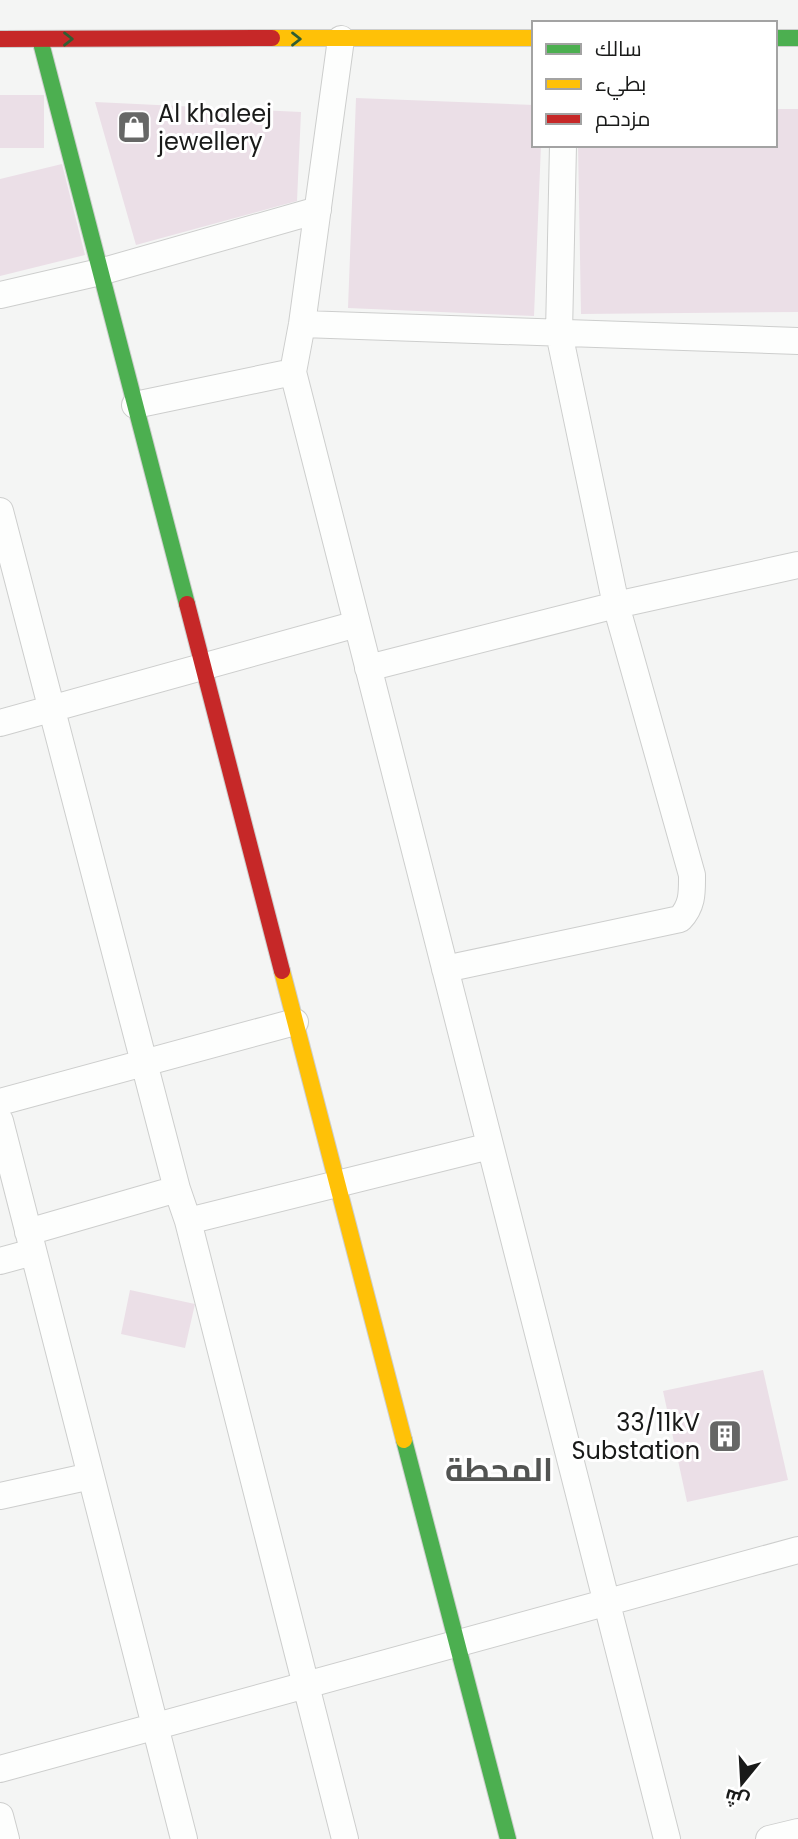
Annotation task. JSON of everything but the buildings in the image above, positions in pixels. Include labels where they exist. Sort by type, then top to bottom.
[{"type":"street","points":[[0,38],[532,38]]},
{"type":"street","points":[[40,38],[508,1839]]},
{"type":"street","points":[[777,38],[798,38]]},
{"type":"street","points":[[341,39],[293,372],[667,1839]]},
{"type":"street","points":[[445,969],[680,919],[689,910],[692,894],[692,875],[616,606],[559,333],[562,147]]},
{"type":"street","points":[[0,295],[100,272],[318,210]]},
{"type":"street","points":[[302,324],[798,341]]},
{"type":"street","points":[[135,405],[293,372]]},
{"type":"street","points":[[0,511],[177,1189],[188,1221],[345,1839]]},
{"type":"street","points":[[368,668],[616,606],[798,565]]},
{"type":"street","points":[[0,723],[204,669],[357,624]]},
{"type":"street","points":[[0,1102],[295,1022]]},
{"type":"street","points":[[0,1121],[184,1839]]},
{"type":"street","points":[[188,1221],[490,1146]]},
{"type":"street","points":[[0,1261],[31,1242],[177,1189]]},
{"type":"street","points":[[0,1496],[91,1476]]},
{"type":"street","points":[[0,1769],[798,1550]]},
{"type":"street","points":[[0,1816],[6,1839]]},
{"type":"street","points":[[769,1839],[798,1832]]},
{"type":"traffic: fast","points":[[777,38],[798,38]]},
{"type":"traffic: fast","points":[[40,39],[187,604]]},
{"type":"traffic: fast","points":[[404,1440],[508,1839]]},
{"type":"traffic: slow","points":[[272,38],[532,38]]},
{"type":"traffic: slow","points":[[282,971],[404,1440]]},
{"type":"traffic: jam","points":[[0,39],[272,38]]},
{"type":"traffic: jam","points":[[187,604],[282,971]]},
{"type":"place","name":"Al khaleej jewellery","points":[[134,127]]},
{"type":"place","name":"33/11kV Substation","points":[[725,1436]]},
{"type":"district","name":"المحطة","points":[[499,1469]]}]
